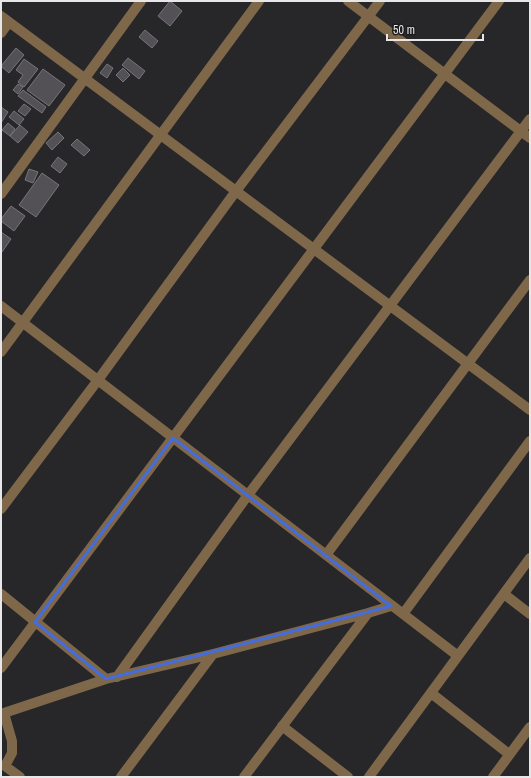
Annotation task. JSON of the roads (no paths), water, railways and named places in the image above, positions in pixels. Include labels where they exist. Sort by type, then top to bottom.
[{"type":"street","points":[[1,194],[141,1]]},
{"type":"street","points":[[1,352],[259,1]]},
{"type":"street","points":[[348,1],[530,138]]},
{"type":"street","points":[[1,509],[98,380],[236,191],[380,1]]},
{"type":"street","points":[[1,668],[499,1]]},
{"type":"street","points":[[1,32],[5,19],[530,410]]},
{"type":"street","points":[[117,677],[248,495],[530,119]]},
{"type":"street","points":[[326,556],[530,280]]},
{"type":"street","points":[[1,306],[458,656]]},
{"type":"street","points":[[403,614],[530,441]]},
{"type":"street","points":[[369,777],[530,558]]},
{"type":"street","points":[[1,594],[106,679]]},
{"type":"street","points":[[504,594],[530,614]]},
{"type":"street","points":[[20,777],[3,769],[12,752],[12,741],[3,714],[106,679],[212,654],[391,606]]},
{"type":"street","points":[[244,777],[368,613]]},
{"type":"street","points":[[120,777],[212,654]]},
{"type":"street","points":[[431,693],[509,754]]},
{"type":"street","points":[[282,726],[348,777]]},
{"type":"street","points":[[493,777],[530,727]]}]
